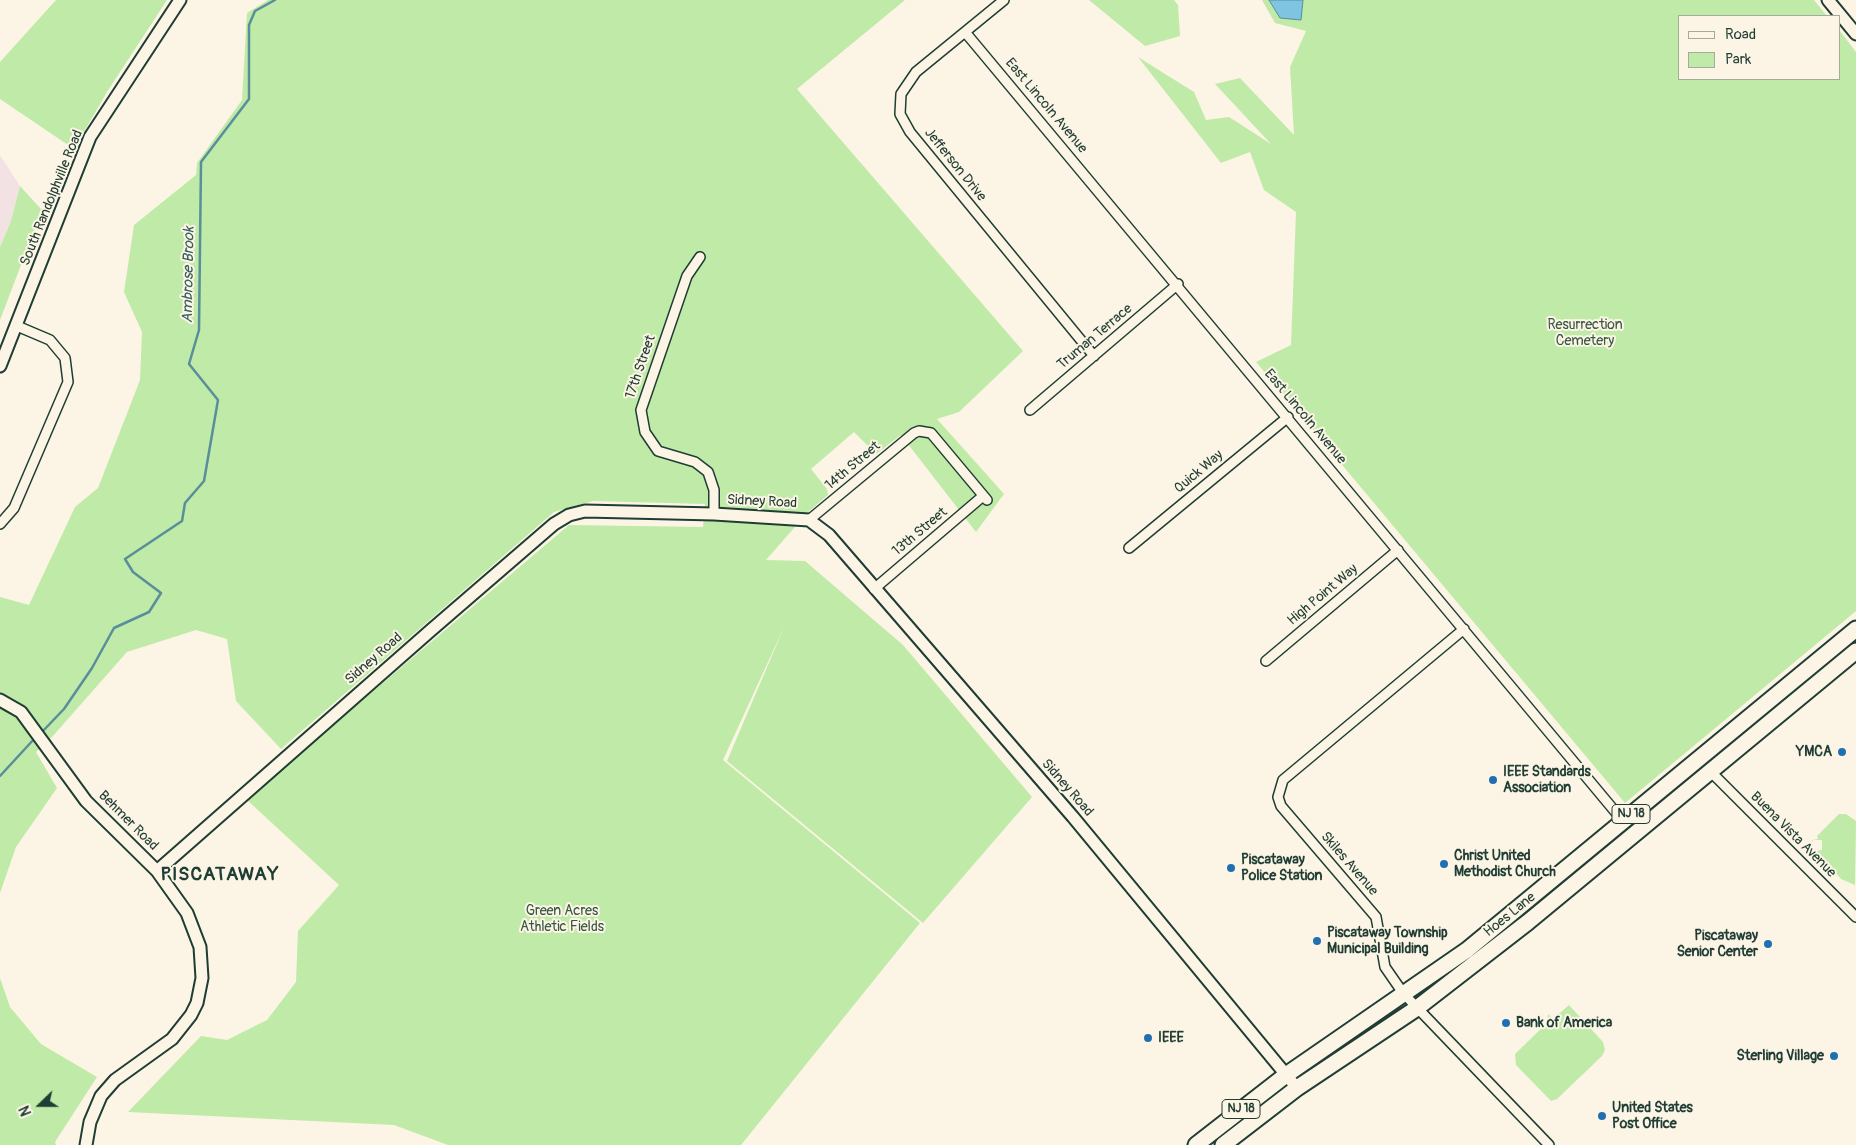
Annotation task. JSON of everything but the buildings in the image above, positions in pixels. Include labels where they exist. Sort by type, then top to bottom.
[{"type":"highway","name":"Hoes Lane","points":[[1196,1145],[1286,1075],[1466,950],[1856,629]]},
{"type":"highway","name":"Hoes Lane","points":[[1223,1145],[1297,1088],[1417,1008],[1528,922],[1856,651]]},
{"type":"street","name":"South Randolphville Road","points":[[0,366],[90,137],[180,0]]},
{"type":"street","name":"Jefferson Drive","points":[[1004,0],[916,72],[901,94],[900,114],[910,132],[1094,356]]},
{"type":"street","points":[[1828,0],[1840,15]]},
{"type":"street","points":[[1841,16],[1856,34]]},
{"type":"street","name":"East Lincoln Avenue","points":[[965,32],[1178,284],[1623,820]]},
{"type":"street","name":"17th Street","points":[[700,256],[687,276],[641,410],[645,432],[658,451],[695,462],[708,472],[714,490],[714,514]]},
{"type":"street","name":"Truman Terrace","points":[[1030,410],[1178,284]]},
{"type":"street","points":[[0,524],[14,508],[68,382],[65,358],[50,340],[17,326]]},
{"type":"street","name":"Quick Way","points":[[1129,548],[1288,417]]},
{"type":"street","name":"14th Street","points":[[810,520],[914,433],[931,433],[985,498]]},
{"type":"street","name":"13th Street","points":[[874,589],[985,498]]},
{"type":"street","name":"Sidney Road","points":[[157,870],[554,524],[569,515],[585,511],[714,514],[810,520],[829,536],[1073,817],[1297,1088]]},
{"type":"street","name":"High Point Way","points":[[1266,661],[1398,550]]},
{"type":"street","name":"Skiles Avenue","points":[[1464,629],[1283,780],[1279,788],[1278,797],[1281,806],[1376,917],[1385,967],[1403,994],[1549,1145]]},
{"type":"street","name":"Behmer Road","points":[[0,700],[21,712],[86,801],[157,870],[187,913],[194,928],[202,962],[200,992],[191,1015],[172,1039],[115,1080],[101,1096],[90,1122],[86,1145]]},
{"type":"street","name":"Buena Vista Avenue","points":[[1710,772],[1856,917]]},
{"type":"shaded area","points":[[0,155],[20,186],[11,221],[0,247]]},
{"type":"green space","points":[[56,0],[167,0],[107,92],[74,149],[0,99],[0,62]]},
{"type":"green space","name":"Green Acres Athletic Fields","points":[[268,0],[905,0],[797,89],[1023,351],[959,412],[937,419],[1004,494],[976,532],[901,435],[876,454],[854,432],[811,469],[827,489],[828,495],[808,512],[766,560],[805,561],[903,645],[1032,797],[923,923],[727,761],[785,625],[723,760],[920,923],[741,1145],[448,1145],[394,1125],[128,1112],[201,1036],[227,1040],[267,1020],[296,982],[298,931],[339,885],[246,799],[569,525],[703,527],[705,504],[593,501],[554,512],[281,749],[236,701],[227,639],[196,630],[127,652],[52,737],[36,752],[57,788],[16,847],[0,893],[0,597],[29,605],[75,507],[98,488],[140,380],[142,332],[124,292],[134,225],[196,175],[197,163],[242,100],[247,13]]},
{"type":"green space","points":[[1089,0],[1174,0],[1178,5],[1180,36],[1145,46]]},
{"type":"green space","name":"Resurrection Cemetery","points":[[1262,0],[1814,0],[1826,15],[1678,15],[1678,80],[1841,80],[1841,32],[1856,52],[1856,611],[1625,803],[1256,362],[1291,345],[1296,212],[1264,190],[1250,152],[1221,163],[1138,57],[1194,92],[1206,120],[1229,117],[1271,144],[1215,84],[1240,78],[1294,135],[1290,67],[1306,31],[1275,23]]},
{"type":"green space","points":[[20,186],[42,210],[0,320],[0,247],[11,221]]},
{"type":"green space","points":[[1839,814],[1846,814],[1856,821],[1855,885],[1841,879],[1816,851],[1822,850],[1822,840],[1813,840],[1812,843],[1812,840],[1818,839],[1817,836]]},
{"type":"green space","points":[[0,978],[10,1007],[41,1044],[97,1077],[55,1142],[56,1145],[0,1145]]},
{"type":"green space","points":[[1569,1005],[1603,1042],[1605,1050],[1602,1056],[1557,1099],[1551,1101],[1516,1065],[1515,1054],[1547,1023],[1548,1014],[1553,1019]]},
{"type":"water","points":[[1269,0],[1303,0],[1301,20],[1280,18]]},
{"type":"waterway","name":"Ambrose Brook","points":[[41,733],[64,709],[92,668],[114,628],[149,612],[161,593],[133,572],[125,559],[182,521],[185,503],[204,481],[218,400],[189,364],[199,330],[201,162],[249,99],[249,25],[255,11],[275,0]]},
{"type":"waterway","name":"Ambrose Brook","points":[[0,776],[35,738]]},
{"type":"place","name":"YMCA","points":[[1842,752]]},
{"type":"place","name":"IEEE Standards Association","points":[[1493,780]]},
{"type":"place","name":"Christ United Methodist Church","points":[[1444,864]]},
{"type":"place","name":"Piscataway Police Station","points":[[1231,868]]},
{"type":"place","name":"Piscataway Township Municipal Building","points":[[1317,941]]},
{"type":"place","name":"Piscataway Senior Center","points":[[1768,944]]},
{"type":"place","name":"Bank of America","points":[[1506,1023]]},
{"type":"place","name":"IEEE","points":[[1148,1038]]},
{"type":"place","name":"Sterling Village","points":[[1834,1056]]},
{"type":"place","name":"United States Post Office","points":[[1602,1116]]},
{"type":"district","name":"PISCATAWAY","points":[[220,875]]}]
